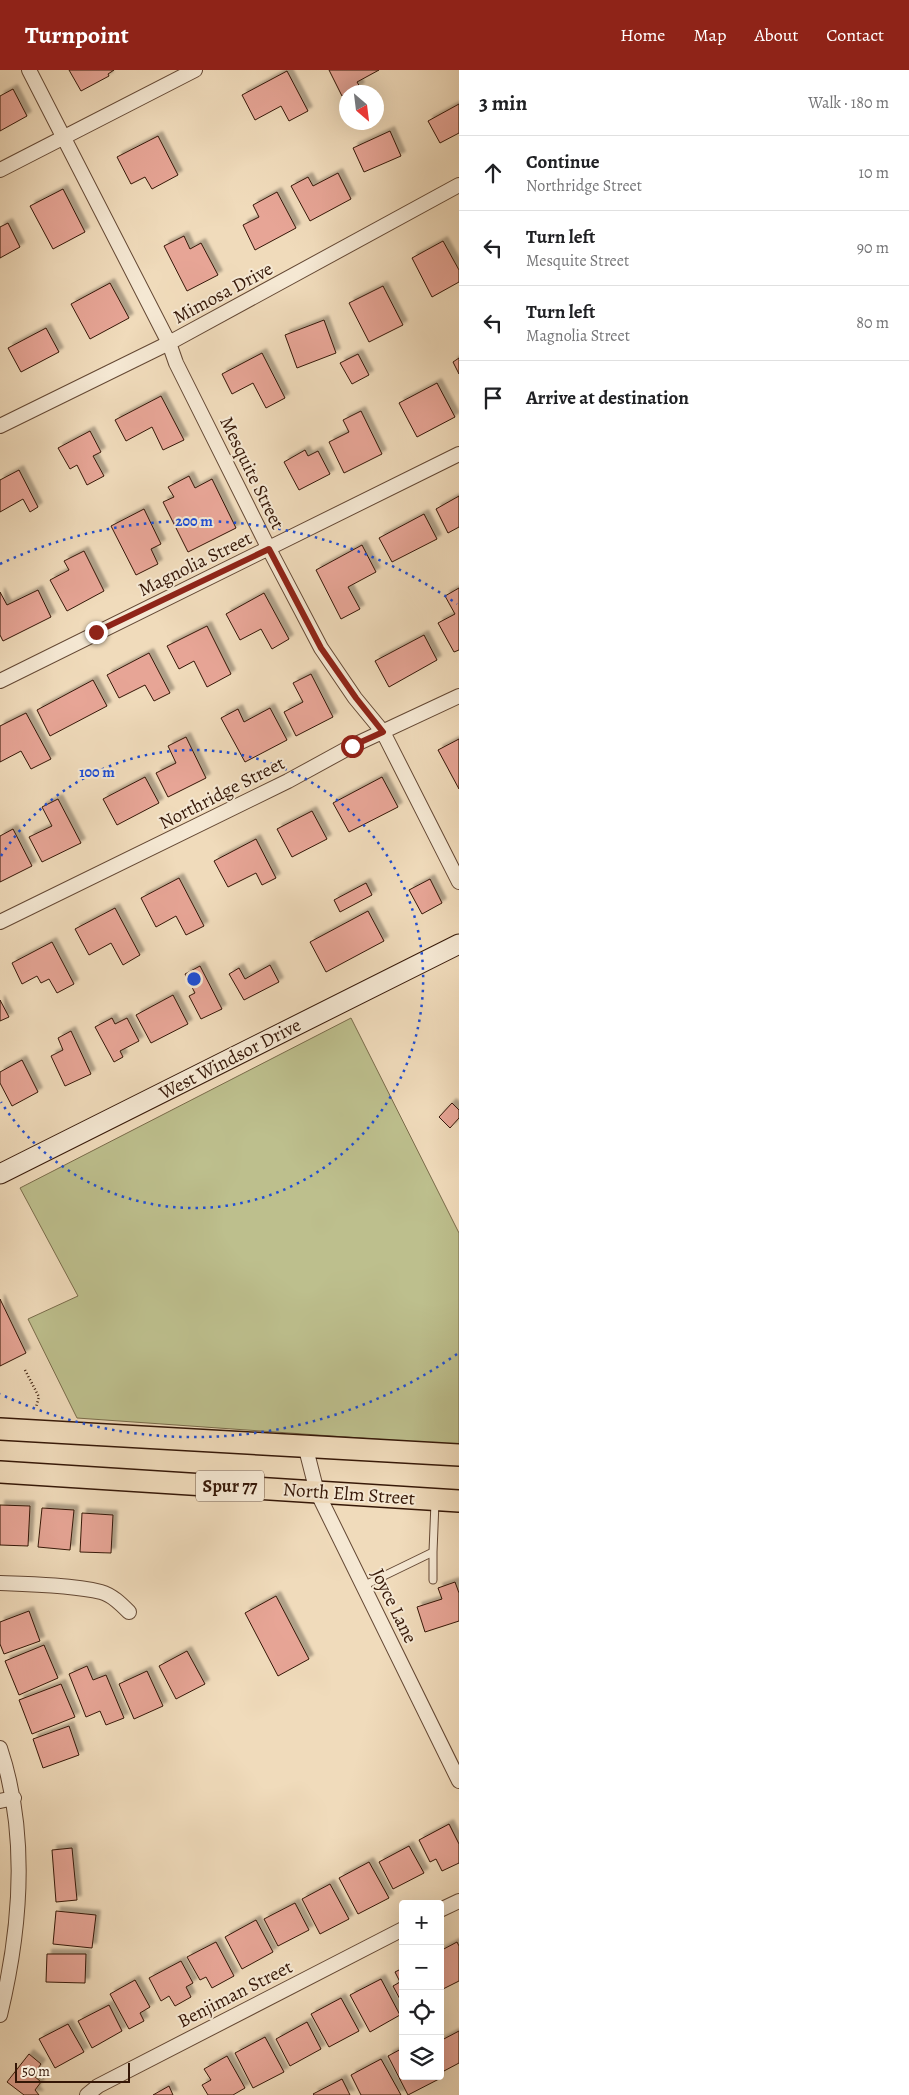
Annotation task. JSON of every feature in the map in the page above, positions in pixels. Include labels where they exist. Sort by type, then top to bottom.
[{"type":"main road","name":"Spur 77","points":[[0,1429],[459,1455]]},
{"type":"main road","name":"North Elm Street","points":[[0,1472],[459,1501]]},
{"type":"street","name":"Mesquite Street","points":[[29,70],[169,343],[176,363],[321,648],[356,698],[383,732],[459,882]]},
{"type":"street","points":[[0,170],[195,70]]},
{"type":"street","name":"Mimosa Drive","points":[[0,426],[169,343],[459,185]]},
{"type":"street","name":"Magnolia Street","points":[[0,681],[459,454]]},
{"type":"street","name":"Northridge Street","points":[[0,922],[270,790],[352,746],[459,696]]},
{"type":"street","name":"West Windsor Drive","points":[[0,1174],[459,944]]},
{"type":"street","name":"Joyce Lane","points":[[305,1445],[317,1492],[459,1781]]},
{"type":"street","points":[[0,1583],[34,1584],[101,1592],[115,1599],[129,1612]]},
{"type":"street","points":[[0,1748],[14,1798],[18,1840],[19,1900],[9,1977],[0,2015]]},
{"type":"street","points":[[0,1801],[14,1798]]},
{"type":"street","points":[[444,1908],[459,1901]]},
{"type":"street","name":"Benjiman Street","points":[[87,2095],[98,2086],[399,1932]]},
{"type":"lane","points":[[433,1580],[435,1500]]},
{"type":"lane","points":[[363,1586],[433,1552]]},
{"type":"path","points":[[25,1370],[39,1397],[36,1407]]},
{"type":"green space","points":[[351,1018],[459,1233],[459,1445],[77,1418],[28,1319],[78,1296],[20,1188]]},
{"type":"building","points":[[69,70],[114,70],[108,74],[109,76],[81,91]]},
{"type":"building","points":[[329,70],[379,70],[357,82],[359,85],[339,85],[339,90]]},
{"type":"building","points":[[287,71],[308,111],[289,121],[281,106],[255,120],[242,95]]},
{"type":"building","points":[[13,89],[27,116],[0,131],[0,96]]},
{"type":"building","points":[[459,104],[459,133],[440,143],[428,121]]},
{"type":"building","points":[[390,131],[401,156],[364,172],[353,148]]},
{"type":"building","points":[[158,136],[178,175],[152,189],[145,177],[131,184],[117,157]]},
{"type":"building","points":[[338,173],[351,199],[310,221],[291,186],[308,177],[313,186]]},
{"type":"building","points":[[63,189],[85,232],[53,249],[30,206]]},
{"type":"building","points":[[277,192],[296,228],[255,250],[243,225],[259,217],[253,205]]},
{"type":"building","points":[[8,223],[20,247],[0,258],[0,227]]},
{"type":"building","points":[[184,236],[190,249],[201,243],[218,275],[187,291],[164,246]]},
{"type":"building","points":[[443,241],[459,270],[459,282],[432,297],[412,258]]},
{"type":"building","points":[[110,283],[129,318],[90,339],[71,304]]},
{"type":"building","points":[[383,286],[403,325],[369,342],[349,303]]},
{"type":"building","points":[[324,320],[336,353],[297,368],[285,335]]},
{"type":"building","points":[[46,328],[59,352],[21,372],[8,348]]},
{"type":"building","points":[[262,353],[285,398],[266,408],[253,383],[232,394],[222,374]]},
{"type":"building","points":[[358,354],[369,375],[352,384],[340,363]]},
{"type":"building","points":[[459,358],[459,374],[453,362]]},
{"type":"building","points":[[437,383],[455,417],[417,437],[399,403]]},
{"type":"building","points":[[161,396],[184,440],[163,450],[152,427],[126,441],[115,420]]},
{"type":"building","points":[[361,411],[382,454],[344,473],[329,442],[349,432],[343,420]]},
{"type":"building","points":[[90,431],[101,452],[93,456],[104,476],[87,485],[77,465],[70,469],[58,448]]},
{"type":"building","points":[[305,450],[308,456],[318,451],[330,474],[299,490],[284,462]]},
{"type":"building","points":[[19,470],[38,507],[30,512],[23,499],[0,512],[0,480]]},
{"type":"building","points":[[189,476],[195,488],[212,479],[236,528],[188,552],[163,502],[174,497],[168,487]]},
{"type":"building","points":[[459,496],[459,527],[448,533],[436,509]]},
{"type":"building","points":[[144,509],[161,544],[151,549],[158,564],[136,575],[111,526]]},
{"type":"building","points":[[424,514],[437,539],[392,562],[379,538]]},
{"type":"building","points":[[362,545],[376,572],[348,587],[360,609],[341,619],[316,570]]},
{"type":"building","points":[[84,551],[104,591],[67,611],[50,580],[69,570],[64,561]]},
{"type":"building","points":[[459,588],[459,650],[454,652],[438,623],[455,614],[445,596]]},
{"type":"building","points":[[38,590],[51,617],[3,641],[0,635],[0,592],[7,605]]},
{"type":"building","points":[[264,593],[289,639],[272,649],[261,629],[240,640],[226,614]]},
{"type":"building","points":[[207,626],[231,674],[207,687],[194,661],[179,669],[167,646]]},
{"type":"building","points":[[424,635],[437,660],[389,687],[375,661]]},
{"type":"building","points":[[149,653],[170,693],[154,701],[145,685],[119,698],[107,675]]},
{"type":"building","points":[[311,674],[333,717],[296,736],[284,712],[303,702],[293,683]]},
{"type":"building","points":[[93,680],[107,706],[50,736],[37,710]]},
{"type":"building","points":[[270,708],[287,740],[245,762],[221,718],[238,709],[244,722]]},
{"type":"building","points":[[26,713],[51,759],[31,769],[21,751],[0,762],[0,726]]},
{"type":"building","points":[[186,737],[206,778],[168,797],[156,773],[176,763],[168,746]]},
{"type":"building","points":[[459,739],[459,789],[438,750]]},
{"type":"building","points":[[145,777],[159,803],[117,825],[103,799]]},
{"type":"building","points":[[382,777],[398,807],[349,832],[333,803]]},
{"type":"building","points":[[58,799],[81,843],[42,862],[29,837],[52,826],[42,807]]},
{"type":"building","points":[[312,811],[327,839],[292,857],[277,829]]},
{"type":"building","points":[[13,829],[32,866],[0,882],[0,836]]},
{"type":"building","points":[[256,839],[276,878],[262,885],[256,873],[228,887],[214,861]]},
{"type":"building","points":[[179,878],[204,926],[186,935],[176,916],[156,927],[141,898]]},
{"type":"building","points":[[430,879],[442,903],[422,914],[409,890]]},
{"type":"building","points":[[366,883],[372,895],[340,912],[334,900]]},
{"type":"building","points":[[115,908],[140,955],[123,965],[111,943],[89,955],[75,929]]},
{"type":"building","points":[[368,911],[384,941],[326,972],[310,942]]},
{"type":"building","points":[[52,942],[74,984],[57,993],[49,979],[41,983],[37,976],[22,984],[12,963]]},
{"type":"building","points":[[270,965],[279,982],[244,1000],[229,974],[239,968],[245,979]]},
{"type":"building","points":[[200,966],[222,1009],[201,1019],[189,996],[195,993],[185,974]]},
{"type":"building","points":[[173,995],[188,1024],[151,1043],[136,1015]]},
{"type":"building","points":[[0,1000],[9,1017],[0,1021]]},
{"type":"building","points":[[112,1018],[115,1024],[127,1018],[139,1041],[120,1051],[123,1057],[114,1062],[95,1027]]},
{"type":"building","points":[[71,1031],[91,1074],[65,1086],[51,1056],[63,1050],[58,1038]]},
{"type":"building","points":[[22,1060],[38,1092],[12,1106],[0,1083],[0,1072]]},
{"type":"building","points":[[452,1103],[459,1110],[459,1118],[450,1128],[439,1117]]},
{"type":"building","points":[[0,1299],[26,1353],[0,1366]]},
{"type":"building","points":[[0,1505],[30,1506],[28,1546],[0,1545]]},
{"type":"building","points":[[42,1508],[74,1510],[70,1550],[38,1547]]},
{"type":"building","points":[[82,1513],[113,1515],[111,1553],[80,1552]]},
{"type":"building","points":[[455,1582],[459,1593],[459,1621],[425,1632],[417,1607],[442,1599],[438,1588]]},
{"type":"building","points":[[276,1596],[309,1659],[278,1676],[245,1613]]},
{"type":"building","points":[[29,1611],[40,1641],[4,1654],[0,1644],[0,1622]]},
{"type":"building","points":[[44,1645],[58,1678],[19,1695],[5,1661]]},
{"type":"building","points":[[187,1651],[205,1684],[176,1699],[159,1666]]},
{"type":"building","points":[[87,1666],[93,1680],[106,1675],[124,1718],[106,1725],[100,1711],[86,1717],[69,1674]]},
{"type":"building","points":[[147,1671],[163,1706],[134,1719],[119,1684]]},
{"type":"building","points":[[61,1684],[75,1717],[32,1734],[19,1700]]},
{"type":"building","points":[[69,1726],[79,1755],[43,1768],[33,1739]]},
{"type":"building","points":[[449,1824],[459,1844],[459,1863],[442,1871],[436,1859],[430,1862],[419,1840]]},
{"type":"building","points":[[409,1846],[424,1873],[393,1889],[379,1862]]},
{"type":"building","points":[[72,1848],[77,1900],[56,1902],[52,1850]]},
{"type":"building","points":[[369,1862],[389,1898],[358,1914],[339,1878]]},
{"type":"building","points":[[330,1884],[349,1919],[320,1934],[302,1899]]},
{"type":"building","points":[[295,1903],[309,1930],[278,1946],[264,1919]]},
{"type":"building","points":[[56,1911],[96,1915],[92,1948],[53,1944]]},
{"type":"building","points":[[256,1920],[273,1952],[242,1969],[225,1937]]},
{"type":"building","points":[[216,1942],[234,1976],[212,1988],[206,1977],[200,1980],[187,1957]]},
{"type":"building","points":[[457,1942],[459,1946],[459,1981],[444,1988],[444,1949]]},
{"type":"building","points":[[47,1954],[86,1954],[85,1983],[46,1982]]},
{"type":"building","points":[[181,1961],[193,1983],[186,1987],[191,1997],[175,2006],[169,1996],[161,2001],[149,1978]]},
{"type":"building","points":[[399,1970],[399,1980],[395,1972]]},
{"type":"building","points":[[381,1979],[399,2016],[370,2032],[350,1995]]},
{"type":"building","points":[[135,1980],[150,2007],[140,2013],[144,2021],[129,2029],[110,1994]]},
{"type":"building","points":[[399,1983],[399,1997],[393,1986]]},
{"type":"building","points":[[341,1998],[359,2031],[329,2047],[311,2014]]},
{"type":"building","points":[[109,2005],[122,2031],[92,2048],[78,2021]]},
{"type":"building","points":[[307,2022],[321,2049],[290,2066],[276,2039]]},
{"type":"building","points":[[68,2024],[84,2052],[55,2068],[39,2039]]},
{"type":"building","points":[[459,2031],[459,2063],[444,2071],[444,2039]]},
{"type":"building","points":[[265,2037],[284,2072],[253,2088],[235,2053]]},
{"type":"building","points":[[399,2050],[399,2077],[388,2056]]},
{"type":"building","points":[[29,2054],[41,2064],[33,2075],[41,2082],[35,2090],[39,2095],[24,2095],[7,2082]]},
{"type":"building","points":[[227,2056],[245,2088],[233,2095],[208,2095],[202,2085],[211,2080],[204,2069]]},
{"type":"building","points":[[381,2059],[401,2095],[361,2095],[351,2075]]},
{"type":"building","points":[[342,2079],[350,2095],[313,2094]]},
{"type":"building","points":[[400,2080],[437,2080],[408,2095]]},
{"type":"building","points":[[169,2086],[173,2095],[153,2095]]},
{"type":"route","points":[[96,632],[269,549],[321,648],[356,698],[383,732],[352,746]]}]
